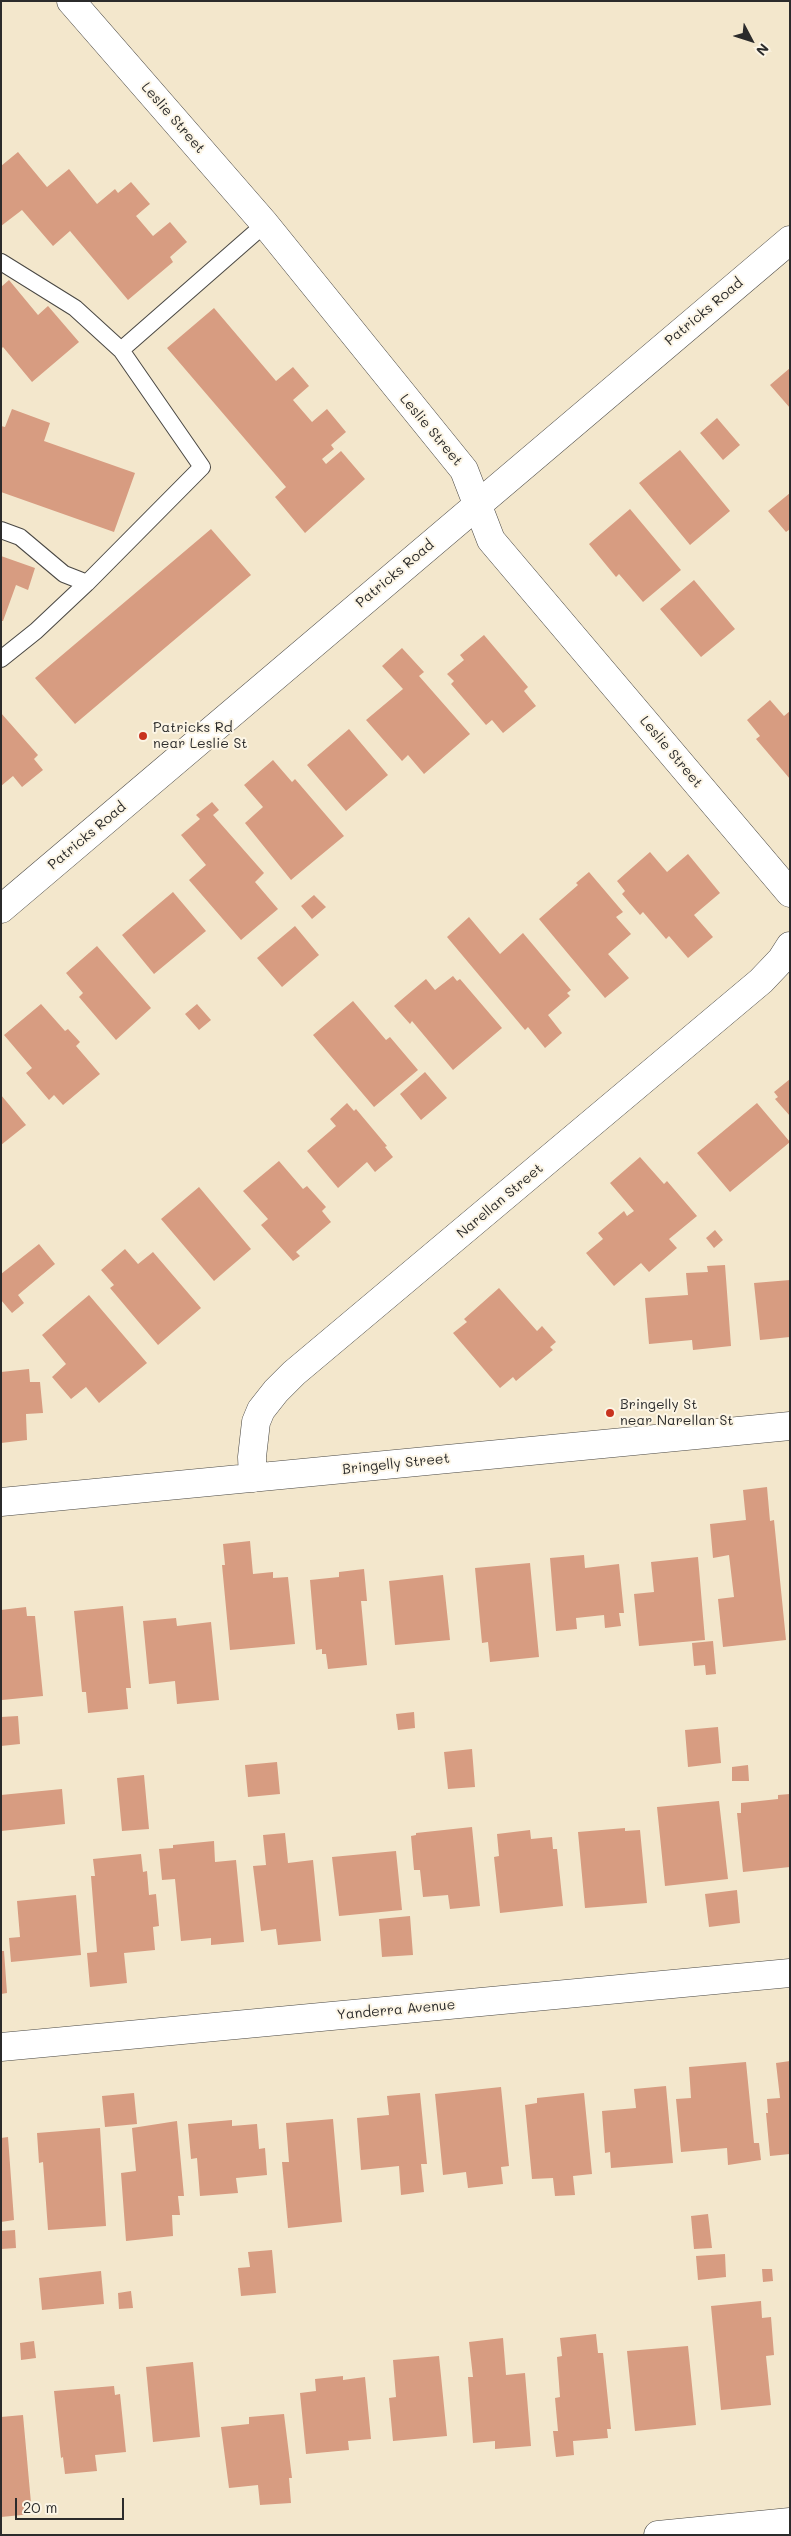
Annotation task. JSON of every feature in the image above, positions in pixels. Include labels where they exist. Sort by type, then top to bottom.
[{"type":"street","name":"Leslie Street","points":[[71,1],[265,224],[464,470],[491,540],[790,893]]},
{"type":"street","name":"Patricks Road","points":[[1,908],[790,240]]},
{"type":"street","name":"Narellan Street","points":[[253,1478],[252,1457],[256,1422],[262,1410],[282,1385],[761,981],[782,960],[790,946]]},
{"type":"street","name":"Bringelly Street","points":[[1,1502],[790,1426]]},
{"type":"street","name":"Yanderra Avenue","points":[[1,2047],[790,1973]]},
{"type":"street","points":[[658,2535],[790,2522]]},
{"type":"lane","points":[[121,350],[265,224]]},
{"type":"lane","points":[[1,262],[75,308],[121,350],[202,467],[87,583],[36,631],[1,659]]},
{"type":"lane","points":[[1,530],[20,537],[64,574],[87,583]]},
{"type":"building","points":[[18,152],[47,187],[69,169],[97,204],[115,189],[118,193],[131,182],[150,204],[136,216],[153,236],[170,222],[187,242],[170,257],[173,262],[128,300],[70,231],[53,246],[22,210],[1,226],[1,166]]},
{"type":"building","points":[[9,280],[38,315],[48,306],[79,342],[32,382],[3,347],[1,349],[1,287]]},
{"type":"building","points":[[214,308],[276,381],[293,367],[309,386],[293,400],[312,422],[327,409],[346,432],[331,445],[334,449],[322,459],[326,464],[341,451],[365,479],[305,533],[275,497],[286,487],[167,348]]},
{"type":"building","points":[[790,368],[790,408],[770,385]]},
{"type":"building","points":[[12,409],[50,423],[44,441],[135,473],[114,532],[1,492],[1,426],[5,427]]},
{"type":"building","points":[[717,418],[740,445],[723,460],[700,433]]},
{"type":"building","points":[[680,450],[730,511],[690,545],[639,483]]},
{"type":"building","points":[[790,493],[790,529],[786,532],[768,511]]},
{"type":"building","points":[[630,509],[681,570],[643,602],[619,574],[616,577],[589,544]]},
{"type":"building","points":[[211,529],[251,575],[75,724],[35,678]]},
{"type":"building","points":[[1,556],[35,568],[28,590],[16,585],[3,621],[1,621]]},
{"type":"building","points":[[694,580],[735,629],[701,657],[660,609]]},
{"type":"building","points":[[484,635],[528,687],[524,691],[536,706],[503,733],[492,720],[486,725],[451,684],[454,681],[447,674],[464,660],[460,655]]},
{"type":"building","points":[[402,648],[424,672],[419,676],[470,734],[424,774],[408,755],[402,761],[366,720],[403,689],[382,666]]},
{"type":"building","points":[[770,700],[784,716],[790,711],[790,779],[756,739],[760,736],[747,720]]},
{"type":"building","points":[[1,713],[38,755],[34,759],[43,770],[22,787],[13,776],[1,786]]},
{"type":"building","points":[[349,729],[388,775],[346,811],[307,765]]},
{"type":"building","points":[[273,760],[292,782],[295,779],[344,836],[291,880],[245,823],[263,807],[244,785]]},
{"type":"building","points":[[212,802],[219,810],[213,815],[264,873],[255,882],[278,909],[241,940],[189,880],[206,865],[181,835],[200,819],[196,815]]},
{"type":"building","points":[[650,852],[667,872],[688,854],[720,893],[694,915],[713,937],[688,958],[669,936],[666,939],[643,912],[640,915],[622,894],[625,891],[617,881]]},
{"type":"building","points":[[589,872],[623,912],[616,917],[631,934],[608,954],[629,978],[605,998],[539,919],[578,885],[576,883]]},
{"type":"building","points":[[173,892],[206,931],[154,974],[122,935]]},
{"type":"building","points":[[314,895],[326,907],[312,919],[301,906]]},
{"type":"building","points":[[469,917],[500,954],[523,933],[571,990],[567,993],[570,996],[548,1015],[562,1033],[545,1048],[528,1027],[525,1030],[447,937]]},
{"type":"building","points":[[295,926],[319,955],[282,987],[257,958]]},
{"type":"building","points":[[97,946],[151,1008],[116,1040],[79,997],[83,993],[66,973]]},
{"type":"building","points":[[453,976],[457,981],[460,979],[502,1028],[453,1070],[412,1021],[410,1024],[394,1006],[426,979],[435,990]]},
{"type":"building","points":[[353,1001],[386,1040],[390,1037],[418,1070],[374,1107],[313,1035]]},
{"type":"building","points":[[41,1004],[65,1031],[68,1029],[80,1042],[76,1046],[100,1074],[63,1105],[54,1095],[49,1100],[26,1073],[32,1068],[4,1035]]},
{"type":"building","points":[[197,1004],[211,1020],[199,1030],[185,1014]]},
{"type":"building","points":[[425,1072],[447,1098],[421,1120],[400,1094]]},
{"type":"building","points":[[790,1079],[790,1116],[775,1099],[778,1097],[774,1092]]},
{"type":"building","points":[[1,1095],[26,1125],[1,1145]]},
{"type":"building","points":[[347,1103],[354,1111],[356,1109],[387,1146],[385,1147],[393,1157],[375,1172],[367,1162],[338,1188],[307,1151],[336,1126],[330,1119]]},
{"type":"building","points":[[757,1103],[790,1142],[730,1192],[697,1153]]},
{"type":"building","points":[[640,1157],[664,1184],[667,1181],[697,1216],[669,1239],[677,1248],[649,1272],[641,1263],[614,1286],[586,1253],[603,1239],[598,1233],[624,1211],[627,1216],[634,1211],[610,1183]]},
{"type":"building","points":[[279,1161],[303,1189],[307,1186],[326,1207],[322,1211],[331,1222],[296,1252],[300,1256],[293,1261],[261,1225],[268,1219],[243,1191]]},
{"type":"building","points":[[199,1187],[251,1249],[214,1281],[161,1219]]},
{"type":"building","points":[[715,1230],[723,1240],[714,1248],[706,1238]]},
{"type":"building","points":[[39,1244],[55,1264],[18,1295],[24,1303],[12,1313],[1,1300],[1,1274]]},
{"type":"building","points":[[125,1249],[138,1264],[153,1252],[201,1308],[158,1345],[110,1288],[114,1285],[101,1270]]},
{"type":"building","points":[[725,1265],[731,1346],[693,1350],[692,1340],[649,1344],[645,1298],[688,1295],[686,1273],[708,1272],[707,1266]]},
{"type":"building","points":[[790,1280],[790,1337],[760,1340],[754,1283]]},
{"type":"building","points":[[499,1288],[537,1331],[542,1326],[556,1342],[550,1347],[553,1350],[516,1381],[513,1377],[500,1388],[453,1333],[467,1322],[464,1319]]},
{"type":"building","points":[[89,1295],[147,1363],[99,1403],[86,1387],[71,1399],[52,1377],[66,1364],[42,1335]]},
{"type":"building","points":[[29,1369],[30,1382],[40,1382],[43,1413],[26,1414],[27,1440],[1,1443],[1,1372]]},
{"type":"building","points":[[767,1487],[770,1521],[774,1520],[786,1640],[723,1647],[718,1599],[734,1597],[729,1555],[713,1558],[710,1524],[746,1520],[743,1490]]},
{"type":"building","points":[[250,1541],[253,1574],[273,1572],[273,1578],[288,1577],[295,1644],[230,1650],[222,1565],[225,1565],[223,1544]]},
{"type":"building","points":[[584,1555],[585,1568],[619,1564],[624,1613],[619,1613],[621,1626],[605,1628],[604,1615],[576,1618],[577,1629],[556,1631],[550,1558]]},
{"type":"building","points":[[698,1557],[705,1640],[639,1646],[634,1594],[654,1592],[651,1562]]},
{"type":"building","points":[[530,1563],[539,1657],[490,1662],[488,1642],[482,1643],[475,1568]]},
{"type":"building","points":[[364,1569],[367,1601],[361,1601],[367,1665],[328,1669],[326,1654],[322,1654],[322,1649],[316,1650],[310,1580],[339,1577],[339,1572]]},
{"type":"building","points":[[443,1575],[450,1640],[395,1645],[389,1581]]},
{"type":"building","points":[[123,1606],[131,1688],[126,1688],[128,1709],[88,1713],[86,1692],[82,1692],[74,1611]]},
{"type":"building","points":[[26,1607],[27,1616],[35,1616],[43,1696],[2,1700],[1,1610]]},
{"type":"building","points":[[176,1618],[177,1626],[211,1622],[219,1700],[177,1704],[175,1681],[149,1684],[143,1621]]},
{"type":"building","points":[[713,1641],[716,1674],[706,1675],[705,1665],[694,1666],[692,1643]]},
{"type":"building","points":[[414,1712],[415,1728],[398,1730],[396,1714]]},
{"type":"building","points":[[18,1716],[20,1744],[1,1746],[1,1717]]},
{"type":"building","points":[[718,1727],[721,1763],[688,1767],[685,1730]]},
{"type":"building","points":[[472,1749],[475,1787],[448,1789],[444,1752]]},
{"type":"building","points":[[277,1762],[280,1794],[248,1797],[245,1765]]},
{"type":"building","points":[[748,1765],[749,1781],[732,1781],[732,1767]]},
{"type":"building","points":[[144,1775],[149,1829],[122,1831],[117,1778]]},
{"type":"building","points":[[62,1789],[65,1824],[1,1831],[1,1795]]},
{"type":"building","points":[[790,1794],[790,1867],[743,1872],[737,1813],[741,1813],[741,1803],[778,1799],[778,1795]]},
{"type":"building","points":[[719,1801],[728,1879],[665,1886],[657,1807]]},
{"type":"building","points":[[472,1827],[480,1906],[450,1909],[448,1895],[423,1897],[420,1870],[414,1870],[411,1836],[416,1835],[416,1833]]},
{"type":"building","points":[[625,1828],[625,1831],[640,1830],[647,1903],[585,1908],[578,1832]]},
{"type":"building","points":[[530,1830],[531,1839],[552,1837],[553,1849],[557,1849],[563,1906],[500,1913],[494,1857],[499,1856],[497,1834]]},
{"type":"building","points":[[285,1833],[288,1863],[313,1860],[321,1941],[278,1945],[276,1929],[261,1931],[253,1866],[266,1865],[263,1835]]},
{"type":"building","points":[[214,1841],[215,1862],[236,1860],[244,1942],[211,1945],[211,1938],[181,1941],[175,1879],[162,1880],[159,1849],[173,1848],[173,1845]]},
{"type":"building","points":[[396,1851],[402,1910],[339,1916],[332,1857]]},
{"type":"building","points":[[141,1854],[143,1872],[147,1871],[149,1895],[156,1894],[159,1926],[153,1927],[155,1950],[124,1953],[127,1983],[90,1987],[87,1953],[97,1952],[91,1876],[95,1876],[93,1859]]},
{"type":"building","points":[[737,1890],[740,1923],[709,1927],[705,1894]]},
{"type":"building","points":[[76,1895],[81,1955],[11,1962],[9,1938],[20,1937],[17,1901]]},
{"type":"building","points":[[410,1916],[413,1955],[382,1957],[379,1919]]},
{"type":"building","points":[[1,1951],[4,1951],[7,1993],[1,1994]]},
{"type":"building","points":[[790,2061],[790,2154],[770,2156],[766,2113],[768,2113],[767,2099],[780,2098],[776,2063]]},
{"type":"building","points":[[746,2062],[754,2143],[759,2143],[761,2160],[728,2165],[727,2148],[681,2152],[676,2099],[691,2098],[689,2067]]},
{"type":"building","points":[[666,2086],[673,2163],[611,2168],[610,2152],[605,2153],[602,2111],[636,2108],[634,2089]]},
{"type":"building","points":[[501,2087],[509,2166],[501,2167],[503,2184],[468,2188],[466,2172],[443,2175],[435,2094]]},
{"type":"building","points":[[134,2093],[137,2124],[105,2127],[102,2096]]},
{"type":"building","points":[[420,2093],[427,2164],[421,2164],[424,2192],[401,2195],[399,2166],[361,2170],[357,2118],[389,2115],[387,2096]]},
{"type":"building","points":[[584,2093],[592,2174],[573,2176],[575,2195],[555,2196],[553,2178],[532,2179],[525,2105],[537,2103],[537,2098]]},
{"type":"building","points":[[333,2119],[342,2222],[288,2228],[282,2162],[289,2162],[286,2123]]},
{"type":"building","points":[[232,2120],[232,2126],[257,2124],[259,2149],[265,2148],[267,2175],[236,2178],[238,2193],[200,2196],[197,2158],[191,2159],[188,2124]]},
{"type":"building","points":[[177,2121],[184,2196],[178,2196],[180,2215],[172,2215],[173,2236],[126,2241],[121,2173],[136,2171],[132,2128]]},
{"type":"building","points":[[100,2128],[106,2226],[48,2230],[43,2162],[39,2163],[37,2133]]},
{"type":"building","points":[[8,2137],[14,2220],[1,2222],[1,2138]]},
{"type":"building","points":[[708,2214],[712,2248],[694,2249],[691,2216]]},
{"type":"building","points":[[15,2230],[16,2248],[1,2249],[1,2231]]},
{"type":"building","points":[[272,2250],[276,2293],[241,2296],[238,2268],[250,2267],[248,2252]]},
{"type":"building","points":[[725,2254],[726,2277],[698,2280],[696,2256]]},
{"type":"building","points":[[762,2269],[772,2269],[773,2281],[763,2282]]},
{"type":"building","points":[[101,2271],[104,2304],[42,2310],[39,2278]]},
{"type":"building","points":[[131,2291],[133,2308],[119,2309],[118,2293]]},
{"type":"building","points":[[761,2301],[762,2318],[771,2317],[774,2355],[766,2356],[771,2405],[721,2410],[711,2306]]},
{"type":"building","points":[[596,2334],[598,2353],[603,2353],[611,2429],[607,2429],[608,2438],[573,2441],[574,2455],[556,2457],[553,2431],[558,2431],[555,2398],[560,2397],[557,2357],[562,2356],[560,2338]]},
{"type":"building","points":[[503,2338],[506,2375],[525,2373],[531,2446],[495,2449],[495,2441],[473,2443],[468,2377],[473,2377],[469,2342]]},
{"type":"building","points":[[34,2341],[36,2358],[21,2360],[20,2343]]},
{"type":"building","points":[[688,2346],[696,2425],[635,2431],[627,2351]]},
{"type":"building","points":[[439,2356],[447,2436],[393,2441],[389,2398],[396,2397],[393,2360]]},
{"type":"building","points":[[193,2362],[200,2437],[153,2442],[146,2367]]},
{"type":"building","points":[[343,2376],[343,2380],[365,2377],[371,2439],[348,2441],[349,2450],[306,2454],[300,2393],[316,2391],[315,2379]]},
{"type":"building","points":[[114,2386],[115,2395],[120,2394],[126,2452],[95,2455],[97,2471],[65,2474],[63,2457],[61,2458],[54,2391]]},
{"type":"building","points":[[284,2414],[292,2478],[289,2478],[291,2503],[260,2505],[258,2485],[229,2488],[221,2427],[249,2424],[249,2417]]},
{"type":"building","points":[[23,2415],[32,2514],[1,2517],[1,2417]]},
{"type":"place","name":"Patricks Rd near Leslie St","points":[[143,736]]},
{"type":"place","name":"Bringelly St near Narellan St","points":[[610,1413]]}]
